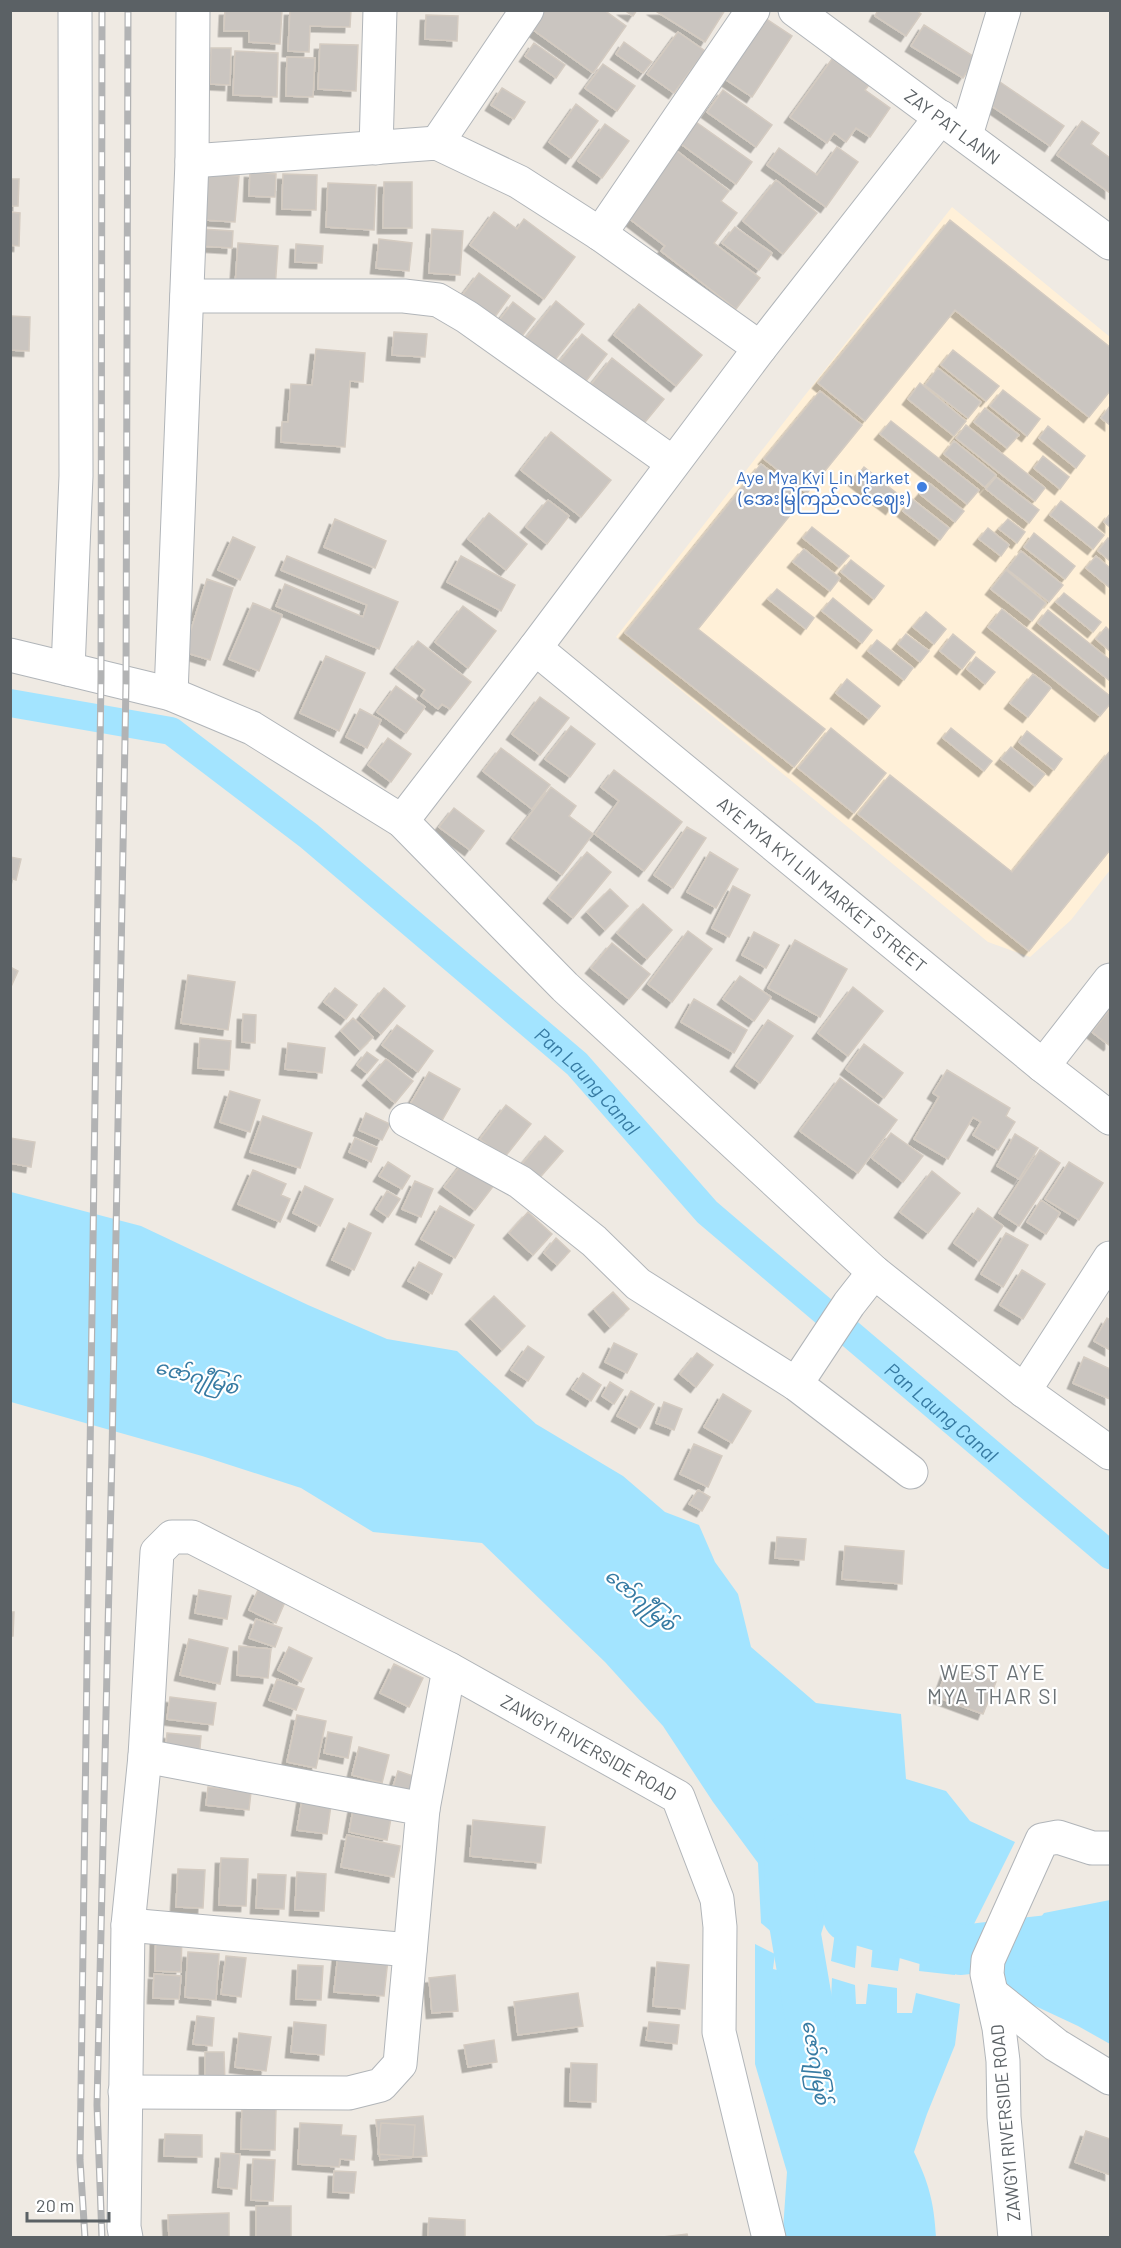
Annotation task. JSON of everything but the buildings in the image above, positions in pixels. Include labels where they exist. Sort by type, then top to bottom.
[{"type":"street","points":[[68,669],[75,476],[75,10]]},
{"type":"street","points":[[171,694],[192,161],[193,10]]},
{"type":"street","points":[[376,148],[380,10]]},
{"type":"street","points":[[437,143],[527,10]]},
{"type":"street","points":[[600,234],[753,10]]},
{"type":"street","name":"ZAY PAT LANN","points":[[795,10],[1110,243]]},
{"type":"street","points":[[402,821],[760,348],[953,126],[1004,10]]},
{"type":"street","points":[[192,161],[437,143],[519,182],[600,234],[760,348]]},
{"type":"street","points":[[187,296],[404,296],[438,300],[467,317],[673,463]]},
{"type":"street","name":"AYE MYA KYI LIN MARKET STREET","points":[[535,648],[1110,1118]]},
{"type":"street","points":[[10,656],[171,694],[252,728],[402,821],[565,987],[874,1272],[1024,1391],[1110,1453]]},
{"type":"street","points":[[1043,1065],[1110,980]]},
{"type":"street","points":[[406,1120],[520,1182],[594,1241],[639,1284],[796,1384],[911,1472]]},
{"type":"street","points":[[1024,1391],[1110,1258]]},
{"type":"street","points":[[796,1384],[849,1304],[874,1272]]},
{"type":"street","name":"ZAWGYI RIVERSIDE ROAD","points":[[145,1756],[157,1552],[172,1537],[192,1537],[449,1669],[678,1797],[717,1899],[720,1927],[719,2032],[769,2238]]},
{"type":"street","points":[[125,2092],[349,2093],[381,2085],[400,2064],[423,1809],[449,1669]]},
{"type":"street","points":[[126,2238],[124,2226],[128,1925],[145,1756],[423,1809]]},
{"type":"street","name":"ZAWGYI RIVERSIDE ROAD","points":[[1015,2238],[1004,2117],[1003,2061],[987,1974],[988,1960],[1042,1840],[1058,1837],[1092,1848],[1110,1848]]},
{"type":"street","points":[[128,1925],[410,1950]]},
{"type":"street","points":[[992,1994],[1056,2045],[1110,2078]]},
{"type":"shaded area","name":"Aye Mya Kyi Lin Market (အေးမြကြည်လင်ဈေး)","points":[[952,207],[1110,337],[1110,870],[1071,920],[1030,957],[988,942],[616,637]]},
{"type":"water","points":[[11,1192],[141,1226],[308,1305],[387,1339],[457,1351],[536,1424],[623,1476],[665,1512],[699,1525],[715,1562],[738,1594],[751,1647],[816,1703],[901,1714],[906,1779],[946,1791],[970,1821],[1015,1842],[961,1950],[955,1966],[955,1975],[919,1971],[922,1936],[903,1935],[898,1971],[871,1967],[874,1931],[858,1929],[855,1968],[831,1961],[836,1925],[825,1921],[814,1957],[794,1947],[803,1913],[787,1905],[781,1940],[761,1923],[758,1863],[713,1802],[663,1726],[605,1662],[482,1543],[373,1532],[301,1488],[202,1456],[11,1402]]},
{"type":"water","points":[[1110,1900],[1110,2044],[1078,2026],[990,1985],[1044,1913]]},
{"type":"water","points":[[755,1944],[775,1954],[773,1969],[789,1973],[790,1963],[812,1975],[809,1989],[831,1998],[832,1978],[855,1985],[856,2004],[866,2004],[868,1984],[897,1988],[897,2013],[912,2013],[916,1993],[960,2004],[955,2045],[914,2152],[930,2193],[936,2237],[787,2237],[783,2230],[787,2172],[755,2064]]},
{"type":"waterway","name":"Pan Laung Canal","points":[[10,703],[171,731],[309,836],[577,1064],[707,1212],[1110,1555]]},
{"type":"waterway","name":"ဇော်ဂျီမြစ်","points":[[789,1839],[790,1900],[813,2035]]},
{"type":"waterway","points":[[848,1917],[961,1950],[1110,1933]]},
{"type":"railway","points":[[85,2238],[80,2160],[101,677],[102,10]]},
{"type":"railway","points":[[102,2238],[97,2105],[126,683],[128,10]]},
{"type":"place","name":"Aye Mya Kyi Lin Market (အေးမြကြည်လင်ဈေး)","points":[[922,487]]},
{"type":"district","name":"WEST AYE MYA THAR SI","points":[[993,1683]]}]
